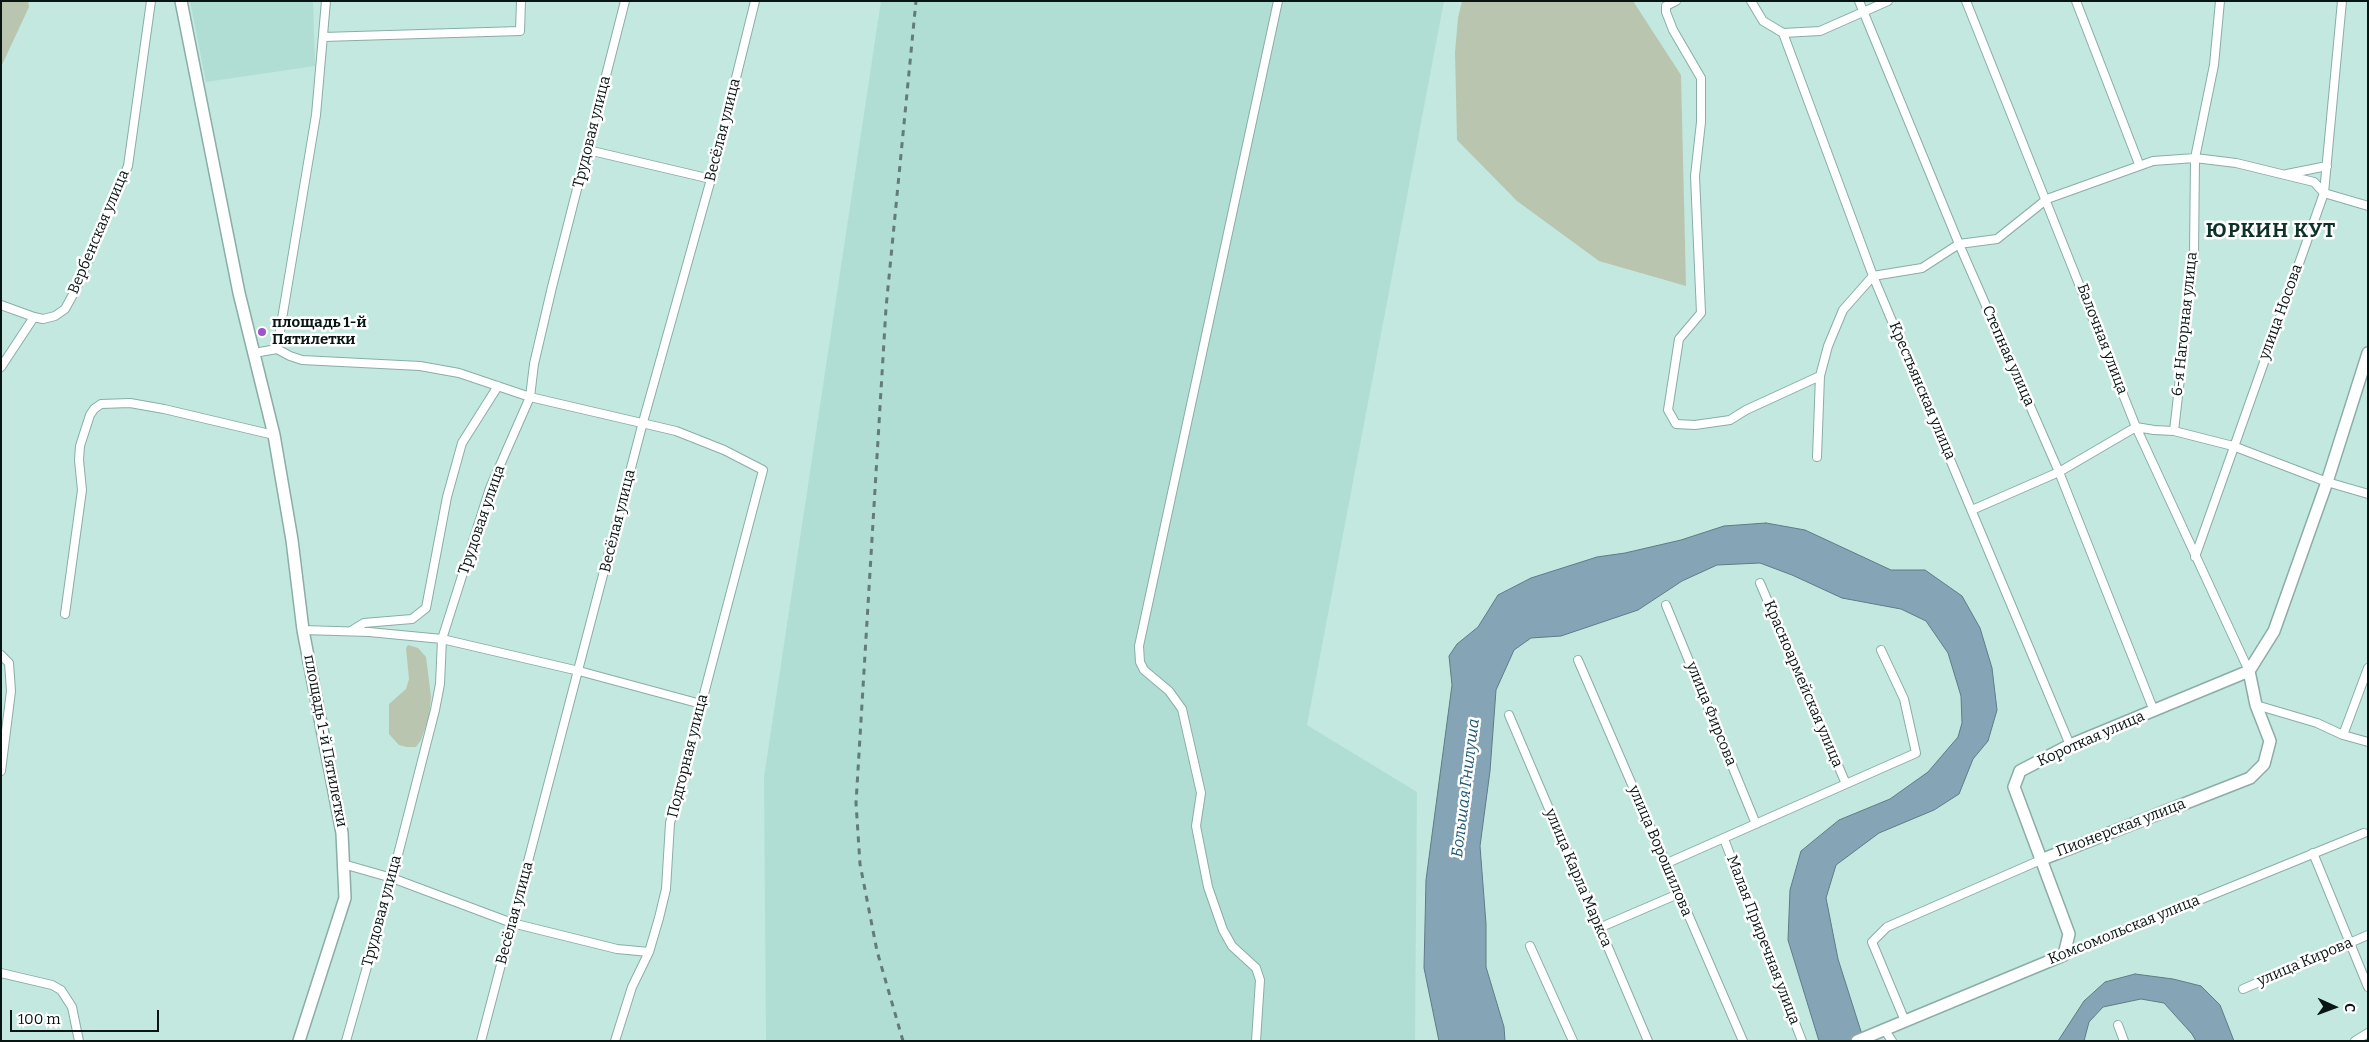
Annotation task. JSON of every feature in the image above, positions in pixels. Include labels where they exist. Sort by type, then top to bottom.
[{"type":"main road","name":"площадь 1-й Пятилетки","points":[[181,1],[239,293],[274,435],[292,540],[304,630],[342,833],[345,898],[299,1041]]},
{"type":"main road","points":[[2249,671],[2274,631],[2326,482],[2368,353]]},
{"type":"main road","name":"Короткая улица","points":[[2064,955],[2069,934],[2043,859],[2014,786],[2020,771],[2070,746],[2249,671]]},
{"type":"main road","name":"Пионерская улица","points":[[2043,859],[2250,778],[2264,764],[2270,741],[2256,705],[2249,671]]},
{"type":"main road","name":"Комсомольская улица","points":[[1857,1041],[2064,955]]},
{"type":"street","name":"Вербенская улица","points":[[34,316],[43,319],[55,316],[65,309],[76,289],[128,166],[152,1]]},
{"type":"street","points":[[277,349],[316,115],[326,1]]},
{"type":"street","points":[[323,37],[520,31],[521,1]]},
{"type":"street","name":"Трудовая улица","points":[[346,1041],[392,878],[435,710],[440,684],[442,639],[490,488],[530,397],[536,354],[625,1]]},
{"type":"street","name":"Весёлая улица","points":[[481,1041],[643,422],[711,179],[755,1]]},
{"type":"street","points":[[1256,1041],[1260,980],[1256,968],[1232,946],[1223,930],[1208,887],[1196,826],[1201,793],[1182,709],[1169,691],[1144,670],[1140,662],[1139,646],[1278,1]]},
{"type":"street","points":[[1676,1],[1664,4],[1666,12],[1673,30],[1701,78],[1701,122],[1695,176],[1701,313],[1679,339],[1668,410],[1676,424],[1695,425],[1730,420],[1746,410],[1820,376]]},
{"type":"street","points":[[1751,1],[1763,21],[1782,33],[1820,31],[1888,1]]},
{"type":"street","name":"Степная улица","points":[[1859,1],[1958,244],[2059,472],[2154,711]]},
{"type":"street","name":"Балочная улица","points":[[1966,1],[2047,199],[2136,427],[2249,671]]},
{"type":"street","points":[[2076,1],[2139,164]]},
{"type":"street","name":"6-я Нагорная улица","points":[[2174,431],[2194,256],[2195,158],[2214,65],[2220,1]]},
{"type":"street","name":"улица Носова","points":[[2195,556],[2324,193],[2342,1]]},
{"type":"street","name":"Крестьянская улица","points":[[1782,33],[1873,276],[2070,746]]},
{"type":"street","points":[[588,150],[711,179]]},
{"type":"street","points":[[1817,457],[1820,376],[1828,346],[1843,310],[1873,276],[1922,268],[1958,244],[1997,239],[2047,199],[2153,160],[2195,158],[2236,163],[2314,182],[2324,193],[2368,206]]},
{"type":"street","points":[[2285,175],[2326,166]]},
{"type":"street","points":[[1,305],[34,316],[1,368]]},
{"type":"street","points":[[254,353],[277,349],[302,360],[442,369],[478,378],[530,397],[643,422]]},
{"type":"street","points":[[350,632],[364,623],[412,619],[426,608],[447,497],[462,443],[498,386]]},
{"type":"street","points":[[64,614],[82,490],[79,460],[80,446],[90,415],[94,409],[101,404],[130,403],[164,409],[274,435]]},
{"type":"street","name":"Подгорная улица","points":[[614,1041],[632,987],[649,952],[666,889],[670,823],[762,470],[724,450],[676,431],[643,422]]},
{"type":"street","points":[[1972,510],[2059,472],[2136,427],[2174,431],[2233,446],[2326,482],[2368,494]]},
{"type":"street","name":"Красноармейская улица","points":[[1760,583],[1846,784]]},
{"type":"street","name":"улица Фирсова","points":[[1666,605],[1756,824]]},
{"type":"street","points":[[304,630],[442,639],[579,670],[701,704]]},
{"type":"street","points":[[1665,864],[1916,753],[1904,699],[1881,650]]},
{"type":"street","points":[[1,656],[9,663],[12,691],[1,770]]},
{"type":"street","name":"улица Ворошилова","points":[[1578,660],[1743,1041]]},
{"type":"street","points":[[2343,735],[2368,668]]},
{"type":"street","points":[[2256,705],[2317,723],[2343,735],[2368,742]]},
{"type":"street","name":"улица Карла Маркса","points":[[1509,715],[1648,1041]]},
{"type":"street","name":"Комсомольская улица","points":[[2064,955],[2313,852],[2364,833]]},
{"type":"street","name":"Малая Приречная улица","points":[[1724,839],[1802,1041]]},
{"type":"street","points":[[2313,852],[2368,987]]},
{"type":"street","name":"Пионерская улица","points":[[1906,1021],[1872,942],[1887,927],[2043,859]]},
{"type":"street","points":[[343,864],[392,878],[512,923],[617,949],[649,952]]},
{"type":"street","points":[[1599,928],[1678,894]]},
{"type":"street","name":"улица Кирова","points":[[2243,989],[2368,935]]},
{"type":"street","points":[[1530,946],[1573,1041]]},
{"type":"street","points":[[1,973],[52,985],[62,990],[72,1007],[79,1041]]},
{"type":"street","points":[[2118,1025],[2124,1041]]},
{"type":"street","points":[[1884,1029],[1892,1041]]},
{"type":"street","points":[[2355,1041],[2368,1033]]},
{"type":"shaded area","points":[[190,1],[313,1],[315,66],[206,82]]},
{"type":"shaded area","points":[[881,1],[1444,1],[1307,725],[1417,792],[1415,1041],[766,1041],[764,777]]},
{"type":"green space","points":[[1,1],[28,1],[29,7],[1,67]]},
{"type":"green space","points":[[1462,1],[1633,1],[1681,75],[1686,286],[1599,261],[1517,201],[1457,140],[1455,52],[1458,18]]},
{"type":"green space","points":[[408,645],[418,648],[426,657],[431,697],[429,717],[421,740],[416,747],[399,745],[389,734],[389,704],[406,689],[409,679],[406,648]]},
{"type":"water","name":"Большая Гнилуша","points":[[1766,523],[1805,530],[1891,570],[1925,570],[1962,596],[1980,628],[1992,668],[1997,710],[1988,741],[1973,759],[1959,794],[1934,810],[1879,833],[1836,865],[1826,898],[1838,959],[1864,1041],[1819,1041],[1788,940],[1790,890],[1801,851],[1839,820],[1890,799],[1928,772],[1958,737],[1962,723],[1961,696],[1948,653],[1926,621],[1901,609],[1842,598],[1792,575],[1760,563],[1717,565],[1682,581],[1638,610],[1561,636],[1531,638],[1514,650],[1496,690],[1490,771],[1480,846],[1486,924],[1486,967],[1504,1027],[1505,1041],[1439,1041],[1424,968],[1426,880],[1452,685],[1449,656],[1457,644],[1478,627],[1498,595],[1531,578],[1597,557],[1625,553],[1681,540],[1724,526]]},
{"type":"water","points":[[2135,974],[2173,979],[2201,986],[2220,1005],[2234,1041],[2196,1041],[2164,1003],[2141,999],[2103,1007],[2089,1022],[2084,1041],[2058,1041],[2084,1001],[2105,982]]},
{"type":"railway","points":[[903,1041],[877,951],[860,864],[856,803],[886,308],[916,1]]},
{"type":"place","name":"площадь 1-й Пятилетки","points":[[262,332]]},
{"type":"district","name":"ЮРКИН КУТ","points":[[2271,231]]}]
